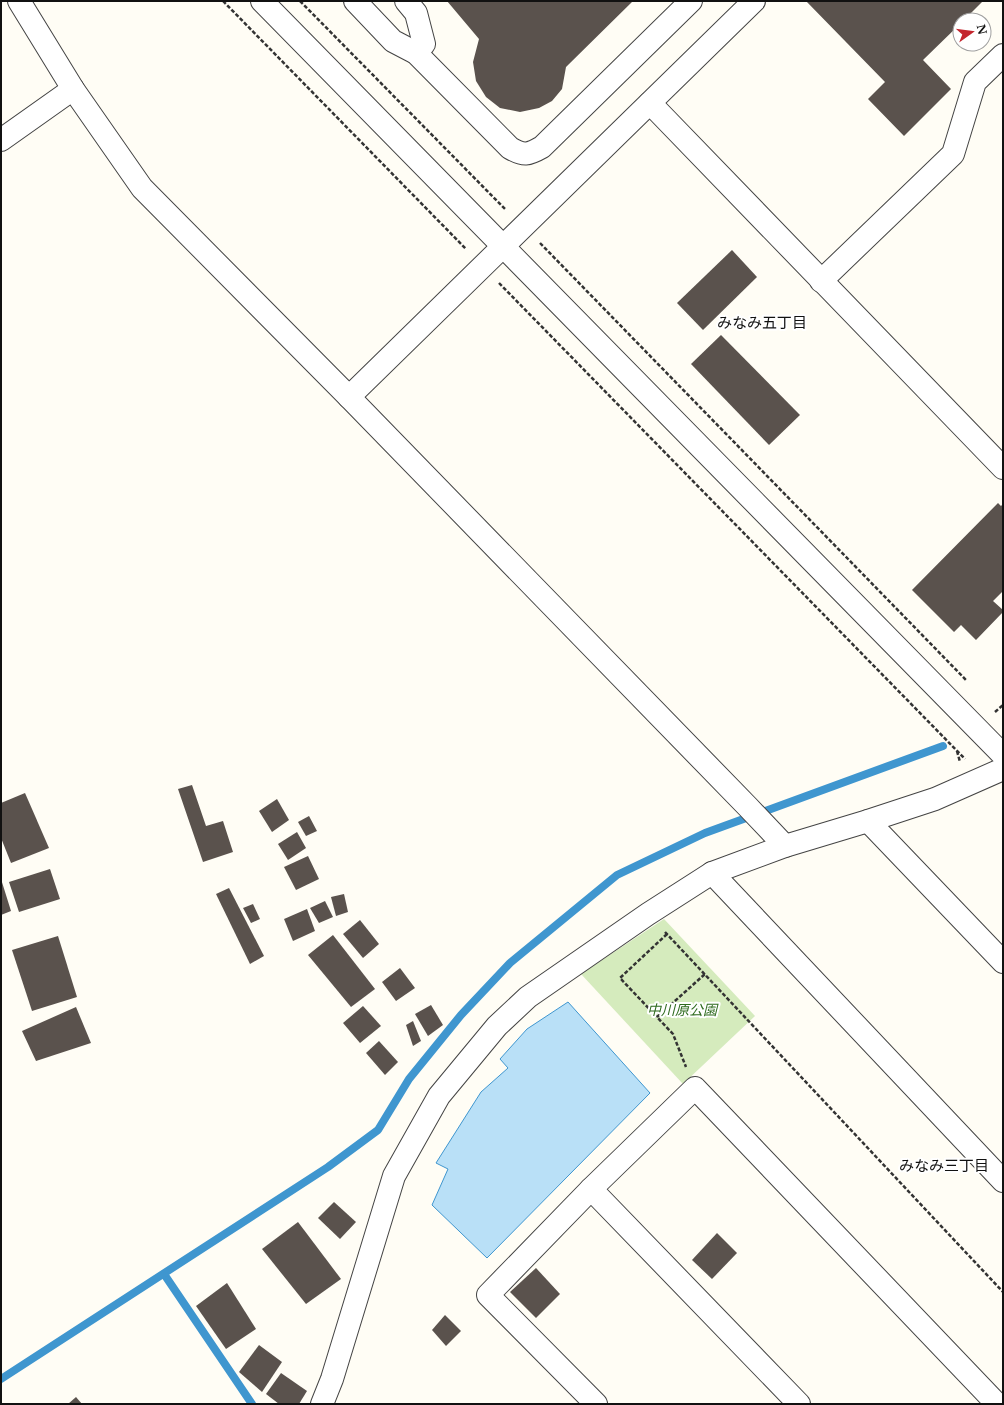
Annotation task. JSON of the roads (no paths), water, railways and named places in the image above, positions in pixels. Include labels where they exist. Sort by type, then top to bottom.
[{"type":"street","points":[[19,1],[73,89],[142,188],[349,397],[785,846]]},
{"type":"street","points":[[262,1],[1003,755]]},
{"type":"street","points":[[355,1],[393,41],[416,53],[510,148],[522,154],[532,153],[542,147],[691,1]]},
{"type":"street","points":[[406,1],[416,13],[424,44],[416,53]]},
{"type":"street","points":[[349,397],[754,1]]},
{"type":"street","points":[[821,281],[953,154],[975,82],[1003,55]]},
{"type":"street","points":[[1,140],[73,89]]},
{"type":"street","points":[[650,103],[1003,468]]},
{"type":"street","points":[[322,1404],[332,1379],[394,1176],[439,1096],[497,1026],[528,997],[648,914],[712,873],[785,846],[935,799],[1003,768]]},
{"type":"street","points":[[868,821],[1003,962]]},
{"type":"street","points":[[712,873],[1003,1181]]},
{"type":"street","points":[[596,1404],[488,1295],[591,1189],[695,1088],[997,1404]]},
{"type":"street","points":[[591,1189],[799,1404]]},
{"type":"water","points":[[568,1002],[650,1093],[487,1258],[432,1205],[448,1169],[436,1163],[481,1092],[508,1068],[500,1059],[527,1029]]},
{"type":"waterway","points":[[1,1379],[328,1167],[378,1130],[409,1079],[461,1015],[510,963],[617,875],[705,833],[943,746]]},
{"type":"waterway","points":[[164,1274],[252,1404]]},
{"type":"district","name":"みなみ五丁目","points":[[762,322]]},
{"type":"district","name":"みなみ三丁目","points":[[944,1165]]},
{"type":"park label","name":"中川原公園","points":[[682,1010]]}]
